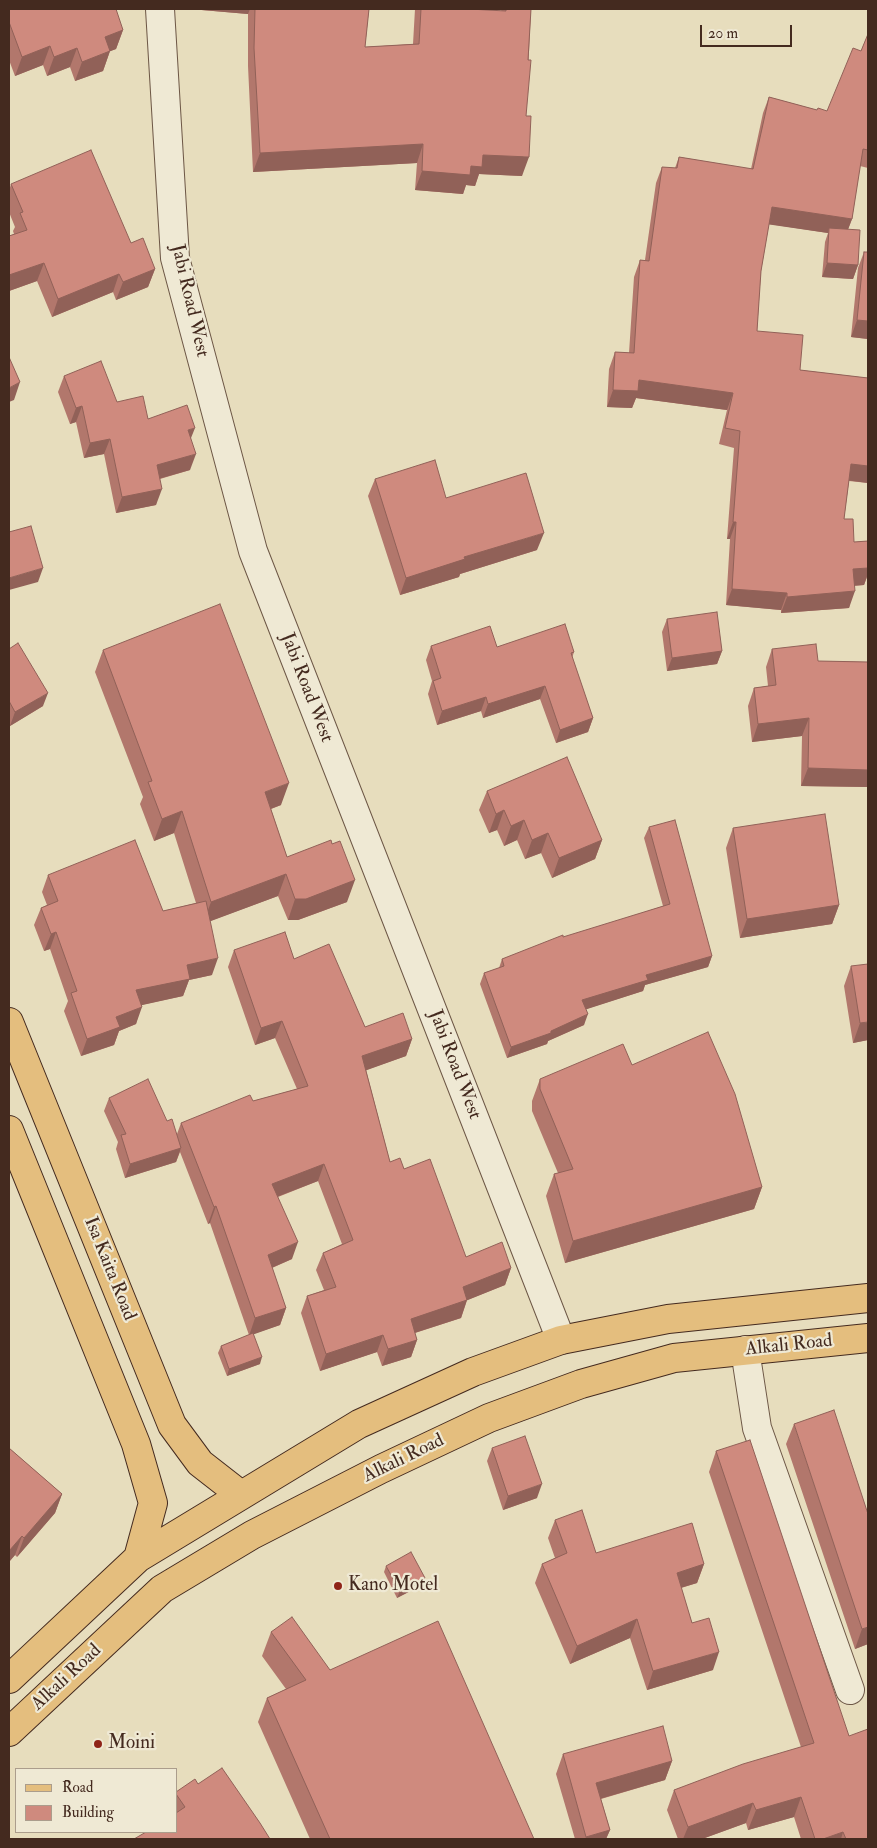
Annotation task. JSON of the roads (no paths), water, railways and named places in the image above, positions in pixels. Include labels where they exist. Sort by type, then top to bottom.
[{"type":"main road","name":"Isa Kaita Road","points":[[9,1022],[172,1425],[200,1463],[241,1495]]},
{"type":"main road","points":[[9,1130],[136,1444],[153,1503],[138,1558]]},
{"type":"main road","name":"Alkali Road","points":[[9,1678],[138,1558],[359,1424],[473,1372],[561,1340],[668,1319],[868,1298]]},
{"type":"main road","name":"Alkali Road","points":[[9,1732],[162,1589],[252,1535],[381,1469],[489,1418],[581,1384],[674,1358],[868,1338]]},
{"type":"street","name":"Jabi Road West","points":[[160,9],[175,258],[253,551],[561,1340]]},
{"type":"street","points":[[745,1350],[757,1428],[850,1690]]},
{"type":"place","name":"Kano Motel","points":[[338,1586]]},
{"type":"place","name":"Moini","points":[[98,1744]]}]
